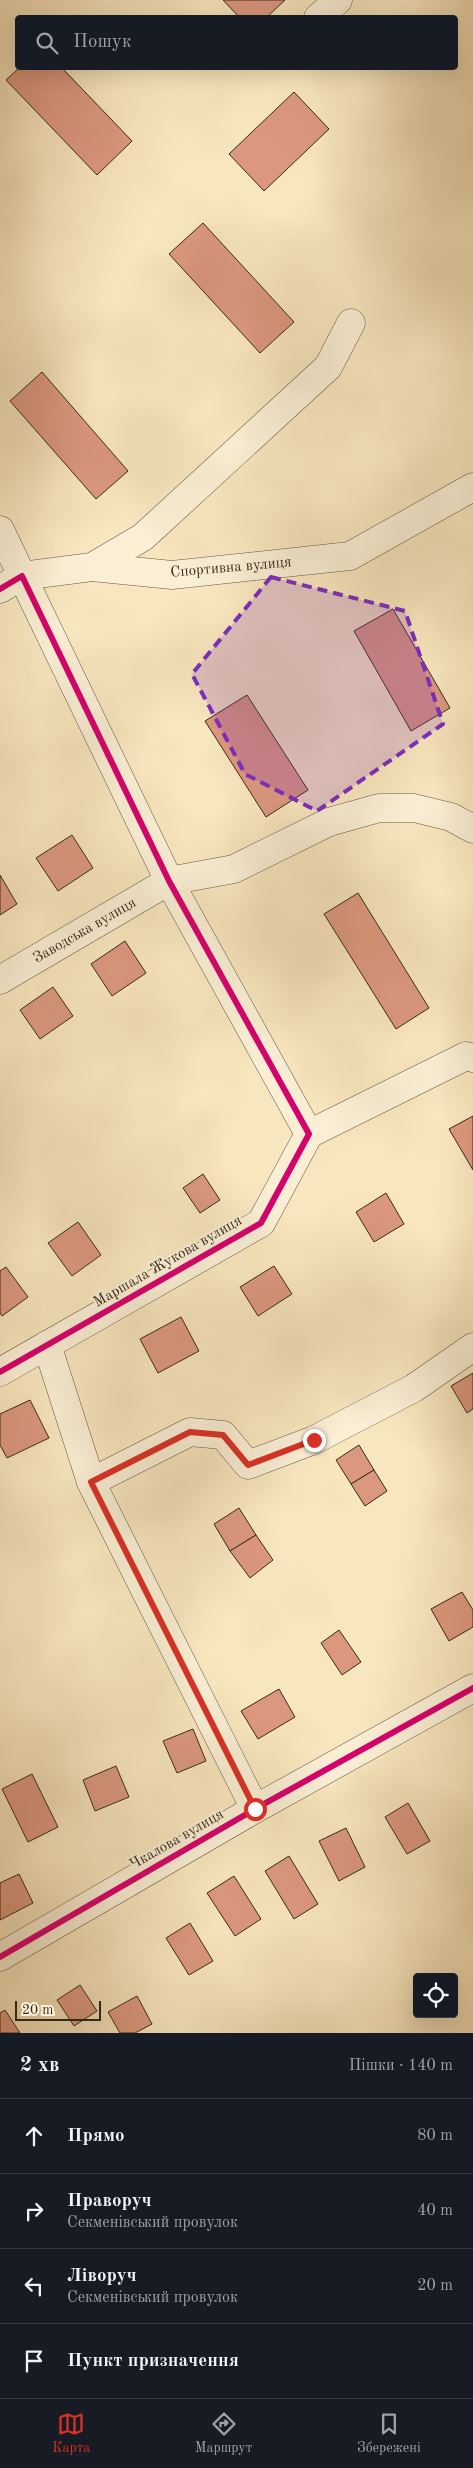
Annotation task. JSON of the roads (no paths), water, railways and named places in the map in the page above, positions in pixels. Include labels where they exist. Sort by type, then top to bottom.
[{"type":"street","points":[[321,15],[338,0]]},
{"type":"street","points":[[92,567],[143,537],[328,367],[351,323]]},
{"type":"street","name":"Спортивна вулиця","points":[[11,582],[92,567],[172,575],[350,556],[473,487]]},
{"type":"street","points":[[0,530],[11,582],[169,881],[309,1134],[466,1056],[473,1058]]},
{"type":"street","name":"Заводська вулиця","points":[[0,980],[169,881],[234,869],[330,822],[379,808],[414,808],[451,818],[473,830]]},
{"type":"street","name":"Маршала Жукова вулиця","points":[[0,1372],[261,1223],[309,1134]]},
{"type":"street","points":[[47,1346],[91,1482],[255,1809]]},
{"type":"street","points":[[91,1482],[190,1432],[223,1435],[248,1465],[314,1440],[414,1388],[473,1347]]},
{"type":"street","name":"Чкалова вулиця","points":[[0,1957],[255,1809],[473,1688]]}]
